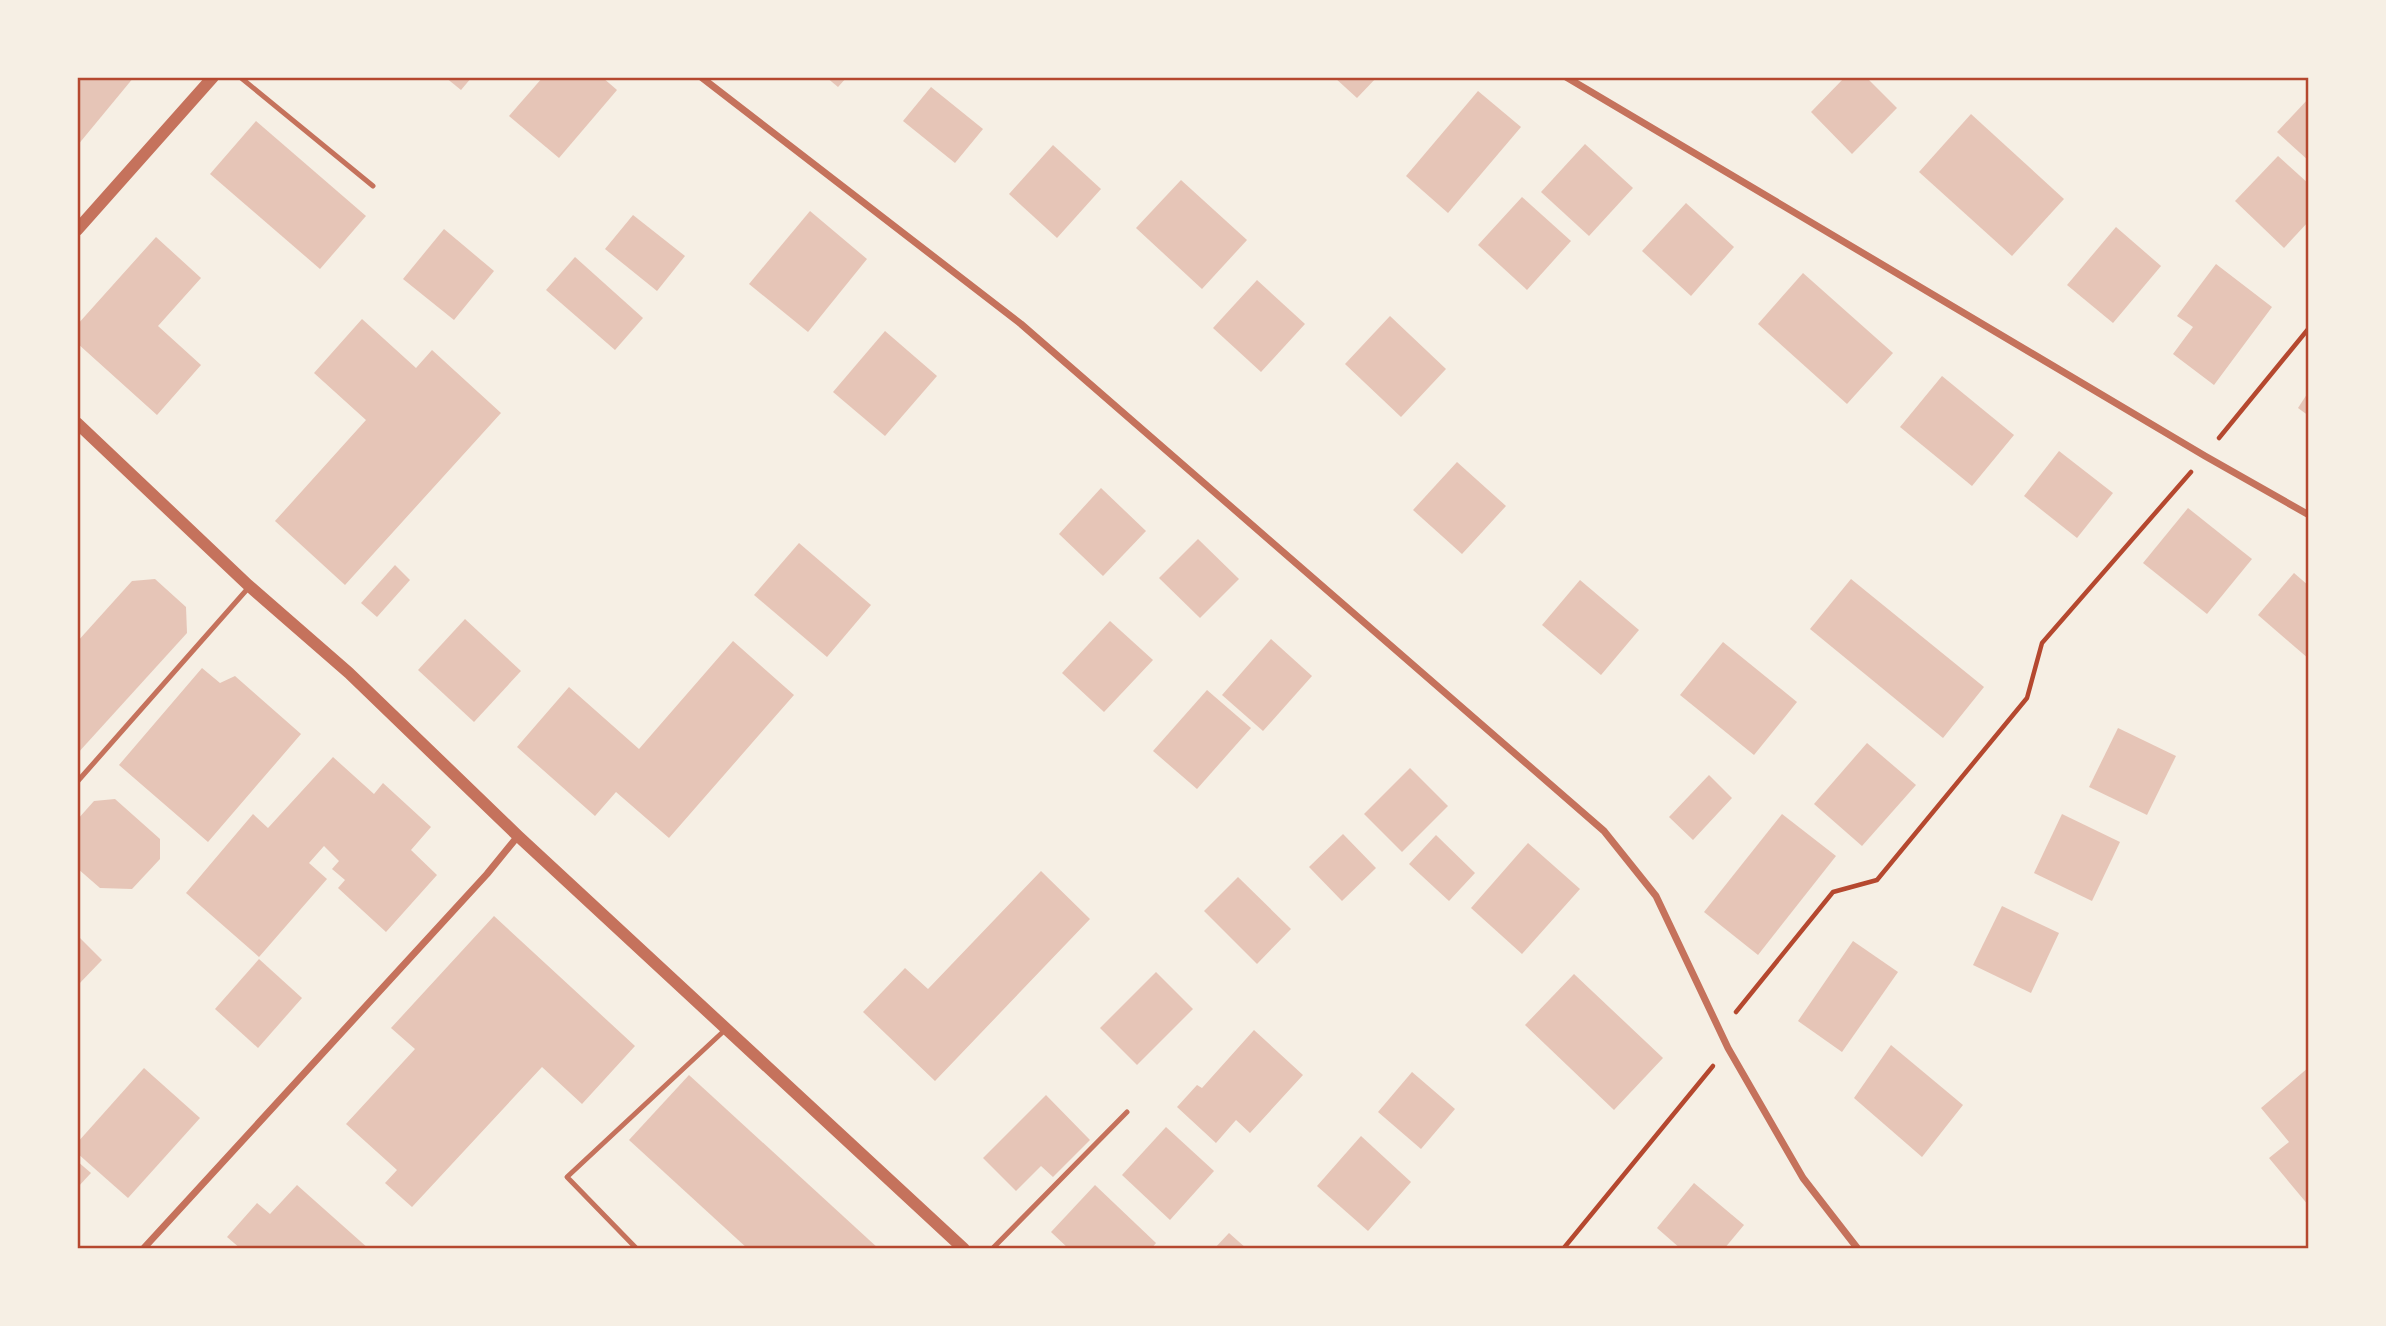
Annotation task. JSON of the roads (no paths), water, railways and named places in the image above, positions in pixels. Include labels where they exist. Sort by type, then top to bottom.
[{"type":"street","points":[[77,230],[213,77]]},
{"type":"street","points":[[701,77],[1021,324],[1604,831],[1656,896],[1728,1048],[1802,1178],[1858,1249]]},
{"type":"street","points":[[1566,77],[2204,456],[2309,515]]},
{"type":"street","points":[[77,423],[250,586],[349,673],[518,836],[964,1249]]},
{"type":"street","points":[[143,1249],[487,874],[518,836]]},
{"type":"lane","points":[[240,77],[373,186]]},
{"type":"lane","points":[[77,782],[250,586]]},
{"type":"lane","points":[[637,1249],[567,1178],[726,1029]]},
{"type":"lane","points":[[992,1249],[1127,1112]]}]
